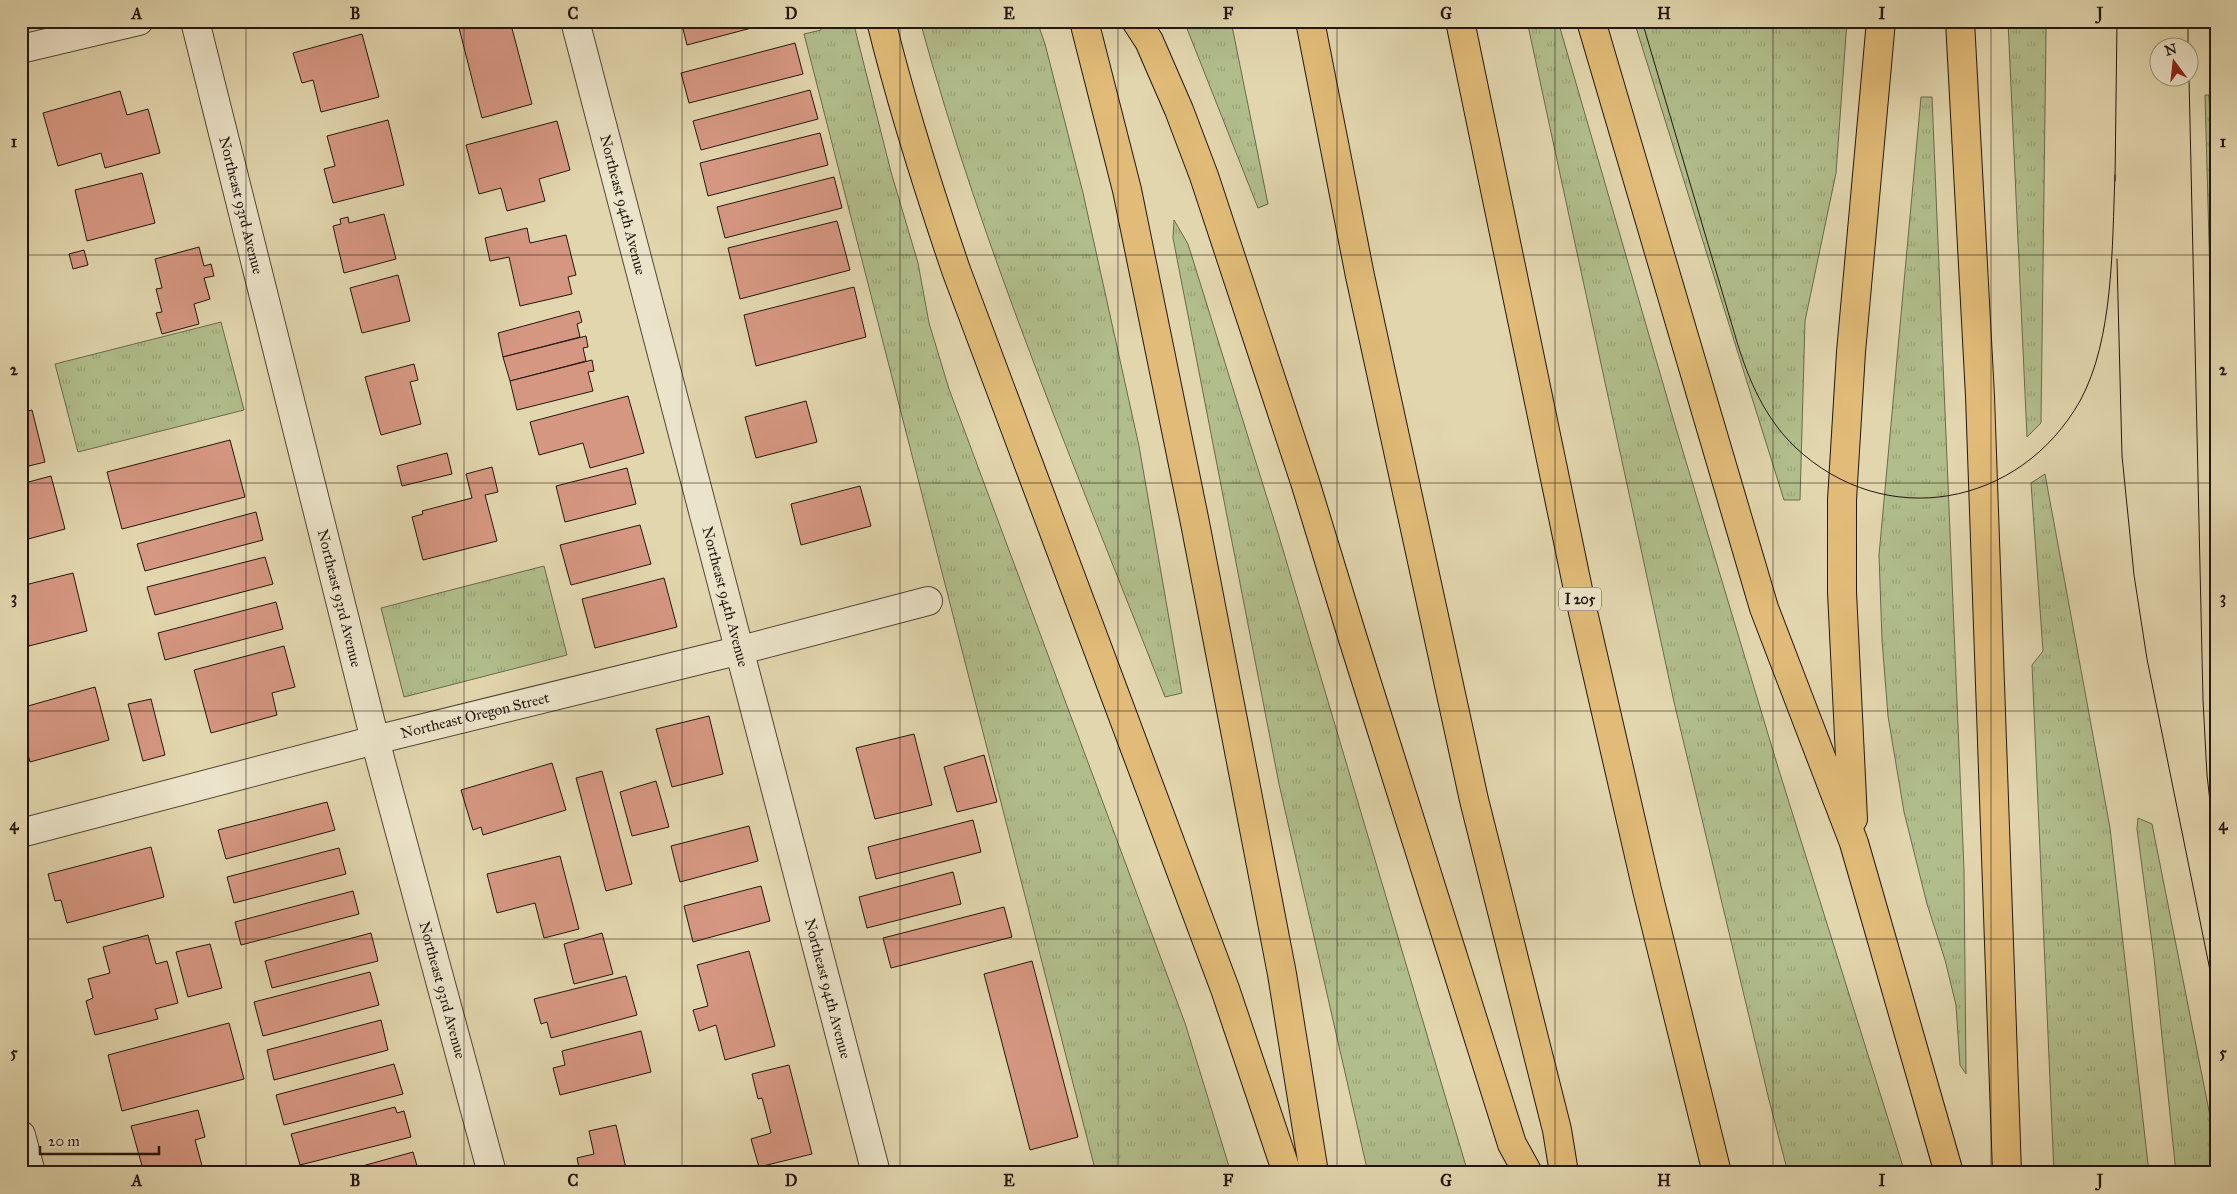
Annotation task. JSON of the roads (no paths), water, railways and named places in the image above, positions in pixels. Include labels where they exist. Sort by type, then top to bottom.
[{"type":"highway","points":[[881,21],[898,92],[921,169],[956,270],[1222,980],[1287,1173]]},
{"type":"highway","points":[[1084,21],[1126,190],[1195,523],[1282,974],[1314,1173]]},
{"type":"highway","points":[[1136,21],[1148,40],[1179,110],[1204,176],[1305,482],[1512,1144],[1528,1173]]},
{"type":"highway","points":[[1310,21],[1360,276],[1474,800],[1556,1130],[1564,1173]]},
{"type":"highway","name":"I 205","points":[[1460,21],[1580,599],[1647,890],[1717,1173]]},
{"type":"highway","points":[[1591,21],[1764,608],[1854,842],[1949,1173]]},
{"type":"highway","points":[[1854,842],[1842,592],[1842,500],[1851,352],[1881,21]]},
{"type":"highway","points":[[1960,21],[1980,396],[2007,1173]]},
{"type":"street","points":[[21,50],[139,21]]},
{"type":"street","name":"Northeast 93rd Avenue","points":[[195,21],[375,740],[492,1173]]},
{"type":"street","name":"Northeast 94th Avenue","points":[[575,21],[741,650],[876,1173]]},
{"type":"street","name":"Northeast Oregon Street","points":[[21,833],[375,740],[741,650],[928,601]]},
{"type":"street","points":[[21,1135],[31,1173]]},
{"type":"tram line","points":[[1642,21],[1737,342],[1759,398],[1775,424],[1795,447],[1831,474],[1869,491],[1909,498],[1949,496],[1987,485],[2023,465],[2054,437],[2080,401],[2091,376],[2099,349],[2105,321],[2112,261],[2115,175]]},
{"type":"tram line","points":[[2115,181],[2117,21]]},
{"type":"tram line","points":[[2188,21],[2188,38]]},
{"type":"tram line","points":[[2189,88],[2203,700],[2207,775],[2216,854]]},
{"type":"tram line","points":[[2117,259],[2122,456],[2134,575],[2147,659],[2216,1000]]}]
